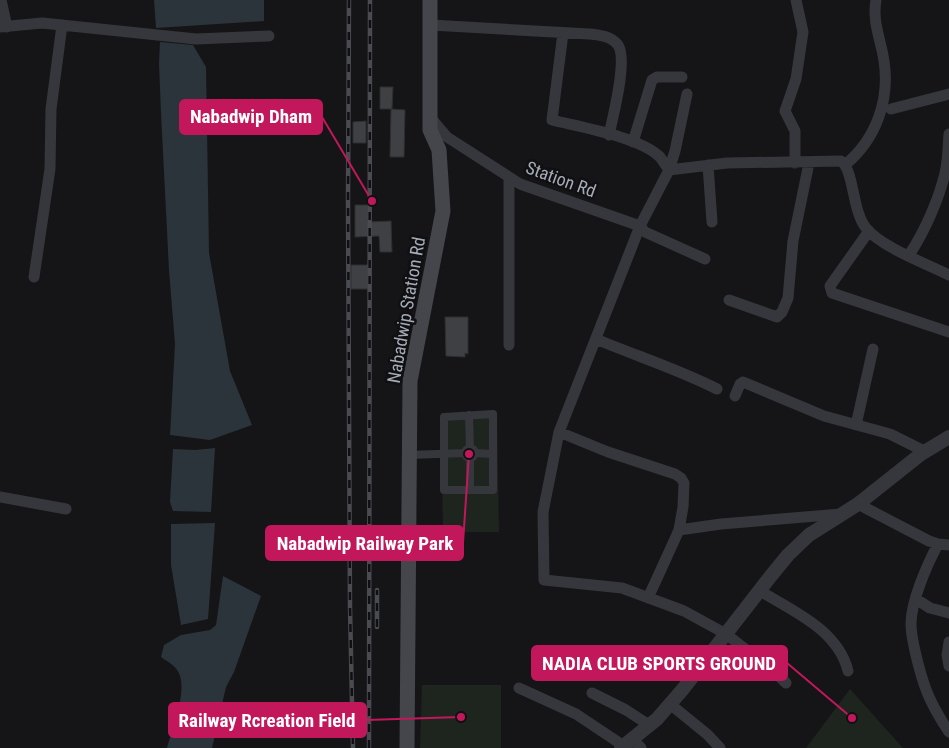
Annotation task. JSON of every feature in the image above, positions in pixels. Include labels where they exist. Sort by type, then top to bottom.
[{"type":"main road","name":"Nabadwip Station Rd","points":[[407,748],[410,380],[443,211],[439,150],[430,130],[430,0]]},
{"type":"street","points":[[2,0],[3,27],[42,23],[196,39],[269,36]]},
{"type":"street","points":[[795,163],[795,131],[785,111],[796,79],[803,32],[796,0]]},
{"type":"street","points":[[846,164],[865,144],[880,114],[884,100],[884,60],[876,32],[876,0]]},
{"type":"street","points":[[34,277],[50,169],[50,109],[62,25]]},
{"type":"street","points":[[430,25],[563,32],[599,35],[612,39],[618,45],[622,60],[609,135]]},
{"type":"street","points":[[563,32],[552,120],[633,142],[660,157],[669,170]]},
{"type":"street","points":[[633,142],[652,80],[657,77],[682,77]]},
{"type":"street","points":[[687,94],[669,170],[640,226],[559,432],[543,512],[544,580],[622,588],[684,611],[726,634],[786,683]]},
{"type":"street","points":[[891,109],[948,94],[949,107]]},
{"type":"street","name":"Station Rd","points":[[430,117],[446,137],[520,184],[640,226],[645,232],[705,260]]},
{"type":"street","points":[[909,255],[920,238],[945,174],[949,134]]},
{"type":"street","points":[[669,170],[727,163],[841,161],[846,164],[857,212],[869,231],[887,244],[949,275]]},
{"type":"street","points":[[729,300],[777,317],[782,312],[788,298],[793,241],[809,163]]},
{"type":"street","points":[[708,165],[712,222]]},
{"type":"street","points":[[509,178],[509,345]]},
{"type":"street","points":[[869,231],[830,286],[832,293],[949,332]]},
{"type":"street","points":[[596,338],[636,356],[672,368],[717,390]]},
{"type":"street","points":[[856,425],[873,349]]},
{"type":"street","points":[[735,396],[740,384],[743,382],[824,416],[890,434],[926,452]]},
{"type":"street","points":[[493,414],[493,490],[444,490],[444,416],[469,416],[493,414]]},
{"type":"street","points":[[469,416],[470,490]]},
{"type":"street","points":[[559,432],[592,447],[675,474],[684,483],[683,507],[679,530],[648,598]]},
{"type":"street","points":[[519,688],[576,714],[629,745],[670,704],[788,555],[810,535],[858,504],[926,452],[949,437]]},
{"type":"street","points":[[409,454],[493,454]]},
{"type":"street","points":[[0,497],[66,509]]},
{"type":"street","points":[[858,504],[943,544],[925,571],[916,599],[911,633],[928,698],[949,732]]},
{"type":"street","points":[[679,530],[721,524],[841,514]]},
{"type":"street","points":[[760,591],[816,626],[839,649],[845,659],[848,671]]},
{"type":"street","points":[[916,599],[930,608],[949,613]]},
{"type":"street","points":[[949,642],[947,655],[949,666]]},
{"type":"street","points":[[592,693],[626,710],[649,725]]},
{"type":"street","points":[[670,704],[708,735],[720,748]]},
{"type":"shaded area","points":[[154,0],[264,0],[264,21],[156,28]]},
{"type":"shaded area","points":[[160,42],[193,45],[206,67],[209,253],[230,371],[252,425],[210,440],[170,435],[175,344],[169,270],[161,113]]},
{"type":"shaded area","points":[[497,412],[499,532],[443,532],[441,414]]},
{"type":"shaded area","points":[[215,448],[211,512],[173,511],[170,502],[173,449],[195,450]]},
{"type":"shaded area","points":[[215,523],[208,619],[181,625],[171,565],[171,524]]},
{"type":"shaded area","points":[[223,576],[261,596],[234,672],[226,687],[212,748],[167,748],[180,702],[181,684],[177,670],[161,657],[164,645],[181,635],[210,630],[216,625]]},
{"type":"shaded area","points":[[422,685],[501,685],[501,748],[420,748]]},
{"type":"shaded area","points":[[850,689],[903,748],[806,748]]},
{"type":"building","points":[[380,87],[393,87],[392,109],[380,109]]},
{"type":"building","points":[[391,109],[405,110],[404,157],[390,157]]},
{"type":"building","points":[[366,121],[366,143],[353,143],[353,122]]},
{"type":"building","points":[[355,205],[368,205],[368,222],[391,221],[392,252],[380,252],[379,236],[355,237]]},
{"type":"building","points":[[351,265],[368,265],[368,289],[351,289]]},
{"type":"building","points":[[445,317],[468,317],[468,354],[465,353],[465,357],[446,356]]},
{"type":"railway","points":[[349,0],[350,607],[353,748]]},
{"type":"railway","points":[[369,748],[370,0]]},
{"type":"railway","points":[[377,590],[377,627]]},
{"type":"place","name":"Nabadwip Dham","points":[[372,201]]},
{"type":"place","name":"Nabadwip Railway Park","points":[[469,454]]},
{"type":"place","name":"Railway Rcreation Field","points":[[461,717]]},
{"type":"place","name":"NADIA CLUB SPORTS GROUND","points":[[852,718]]}]
